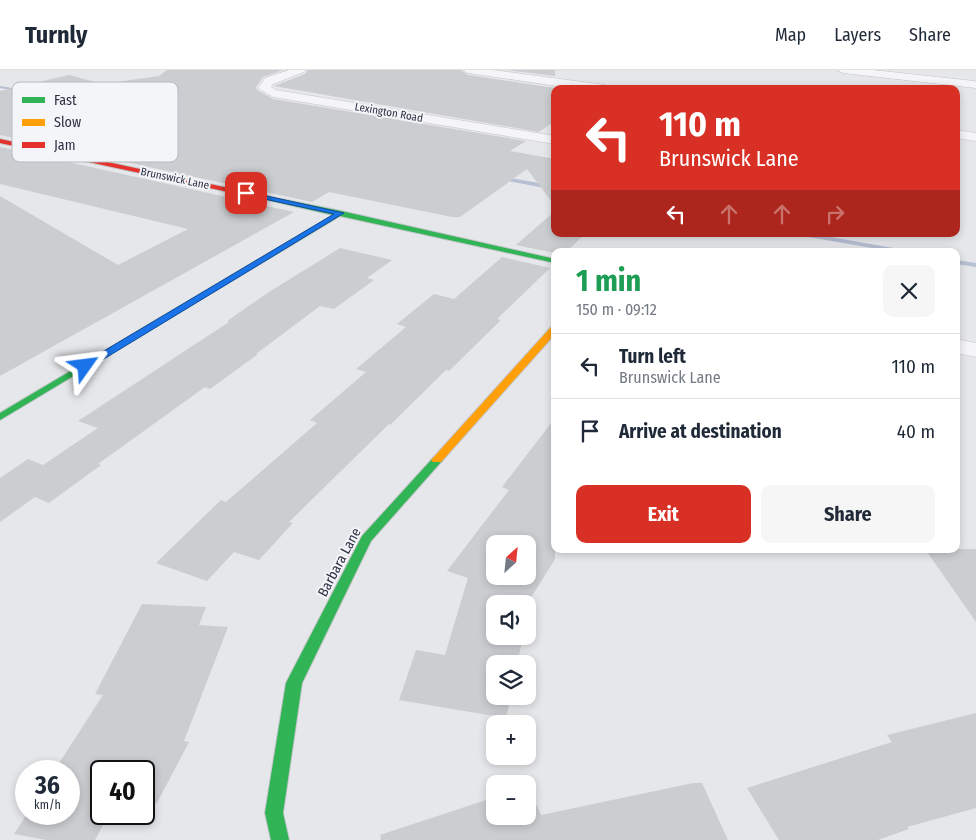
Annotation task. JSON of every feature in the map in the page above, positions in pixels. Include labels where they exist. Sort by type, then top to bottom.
[{"type":"street","name":"Lexington Road","points":[[300,70],[269,81],[264,88],[273,93],[551,139]]},
{"type":"street","points":[[468,70],[576,85]]},
{"type":"street","points":[[843,70],[973,82]]},
{"type":"street","points":[[960,135],[976,137]]},
{"type":"street","name":"Brunswick Lane","points":[[103,162],[551,260]]},
{"type":"street","points":[[0,417],[341,213]]},
{"type":"street","name":"Barbara Lane","points":[[280,840],[274,813],[294,682],[366,538],[551,332]]},
{"type":"street","points":[[960,347],[976,350]]},
{"type":"building","points":[[167,70],[283,70],[263,77],[256,87],[257,90],[273,99],[526,141],[510,151],[551,158],[551,201],[527,169],[460,217],[452,217],[329,192],[312,202],[126,162],[178,162],[178,82],[117,82],[159,76]]},
{"type":"building","points":[[308,70],[460,70],[468,75],[551,87],[551,124],[539,132],[274,86],[305,74]]},
{"type":"building","points":[[507,70],[555,70],[555,76]]},
{"type":"building","points":[[69,75],[95,82],[39,82]]},
{"type":"building","points":[[12,88],[12,138],[0,135],[0,91]]},
{"type":"building","points":[[0,147],[12,150],[12,162],[68,162],[294,212],[0,376],[0,196],[118,265],[188,229],[0,184]]},
{"type":"building","points":[[551,214],[551,237],[582,237],[570,248],[551,248],[551,252],[516,245]]},
{"type":"building","points":[[340,248],[392,260],[367,278],[374,280],[334,309],[320,306],[210,389],[205,387],[98,464],[101,465],[49,503],[35,497],[0,522],[0,478],[28,459],[43,465],[98,428],[78,421],[229,322],[227,321],[269,292]]},
{"type":"building","points":[[502,257],[550,268],[497,319],[501,320],[449,371],[446,370],[289,522],[293,523],[259,560],[234,552],[207,581],[156,563],[221,500],[226,502],[317,423],[310,420],[366,372],[356,369],[406,327],[397,324],[434,294],[454,299]]},
{"type":"building","points":[[551,423],[551,553],[555,553],[555,559],[533,595],[486,595],[486,645],[521,645],[519,655],[486,655],[486,705],[509,705],[507,715],[488,715],[399,700],[416,650],[445,655],[468,578],[447,571],[509,490],[502,487]]},
{"type":"building","points":[[960,549],[976,549],[976,622],[928,553],[960,553]]},
{"type":"building","points":[[142,604],[206,607],[199,625],[228,627],[184,741],[189,742],[157,803],[155,803],[155,760],[90,760],[90,825],[103,825],[95,840],[46,840],[14,834],[20,825],[80,825],[80,760],[61,760],[103,695],[95,694]]},
{"type":"building","points":[[976,713],[976,808],[907,827],[909,829],[878,840],[779,840],[747,788],[892,742],[887,735]]},
{"type":"building","points":[[693,783],[702,783],[728,840],[381,840],[380,835],[486,800],[486,825],[536,825],[536,804],[541,815]]},
{"type":"waterway","points":[[0,87],[12,89]]},
{"type":"waterway","points":[[499,178],[551,187]]},
{"type":"waterway","points":[[820,237],[882,248]]},
{"type":"waterway","points":[[960,263],[976,265]]},
{"type":"traffic: fast","points":[[247,194],[551,260]]},
{"type":"traffic: fast","points":[[0,417],[341,213]]},
{"type":"traffic: fast","points":[[280,840],[274,813],[294,683],[366,539],[437,460]]},
{"type":"traffic: slow","points":[[437,460],[551,332]]},
{"type":"traffic: jam","points":[[0,141],[12,144]]},
{"type":"traffic: jam","points":[[98,162],[247,194]]},
{"type":"route","points":[[85,366],[341,213],[246,193]]}]
